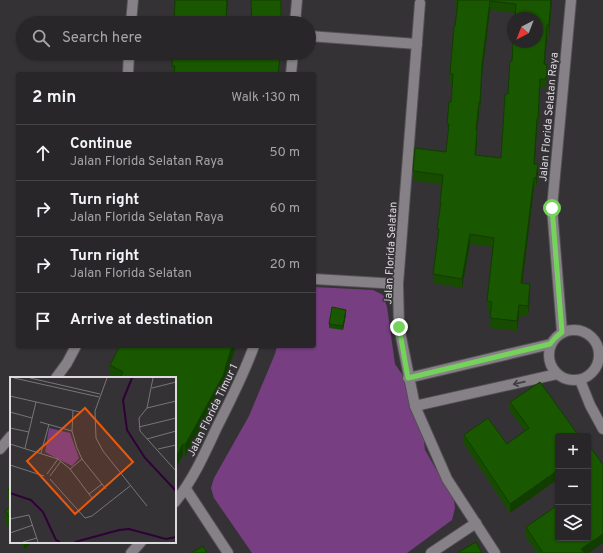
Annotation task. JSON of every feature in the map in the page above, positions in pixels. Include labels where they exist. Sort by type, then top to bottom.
[{"type":"street","points":[[131,16],[132,0]]},
{"type":"street","points":[[296,16],[297,0]]},
{"type":"street","name":"Jalan Florida Selatan Raya","points":[[562,332],[552,208],[571,0]]},
{"type":"street","name":"Jalan Florida Selatan","points":[[420,3],[398,284],[399,327],[408,378],[415,406],[447,479],[495,553]]},
{"type":"street","points":[[316,37],[417,44]]},
{"type":"street","points":[[128,72],[129,60]]},
{"type":"street","points":[[291,72],[292,60]]},
{"type":"street","points":[[316,278],[398,284]]},
{"type":"street","points":[[579,330],[587,333],[598,346],[598,363],[594,371],[580,380],[564,379],[552,368],[548,352],[550,344],[562,332],[579,330]]},
{"type":"street","points":[[408,378],[550,344]]},
{"type":"street","points":[[57,377],[67,363],[75,348]]},
{"type":"street","name":"Jalan Florida Timur 1","points":[[176,501],[186,489],[247,367],[253,348]]},
{"type":"street","points":[[415,406],[557,374]]},
{"type":"street","points":[[580,380],[603,429]]},
{"type":"street","points":[[0,449],[10,437]]},
{"type":"street","points":[[186,489],[228,553]]},
{"type":"street","points":[[431,553],[476,523]]},
{"type":"street","points":[[131,553],[140,543]]},
{"type":"shaded area","points":[[316,287],[373,290],[383,295],[387,307],[395,364],[419,399],[425,450],[454,500],[455,508],[452,520],[407,553],[252,553],[214,498],[211,488],[214,478],[249,416],[276,348],[316,348]]},
{"type":"building","points":[[175,0],[227,0],[226,16],[174,16]]},
{"type":"building","points":[[251,0],[281,0],[281,16],[252,16]]},
{"type":"building","points":[[458,0],[551,0],[549,25],[547,25],[544,64],[547,65],[546,79],[540,79],[534,164],[538,164],[536,178],[534,178],[521,283],[530,284],[528,306],[519,305],[517,321],[490,318],[492,302],[487,301],[494,238],[470,234],[462,279],[433,274],[439,229],[437,229],[443,175],[413,171],[415,148],[446,152],[449,124],[447,124],[449,102],[451,102],[453,74],[450,73]],"holes":[[[490,1],[516,4],[515,12],[543,12],[543,48],[513,48],[512,61],[510,61],[508,94],[505,94],[501,158],[475,155],[482,65]]]},
{"type":"building","points":[[172,60],[280,60],[278,72],[174,72],[175,66],[172,66]]},
{"type":"building","points":[[332,307],[346,310],[343,326],[329,324]]},
{"type":"building","points":[[119,348],[231,348],[223,376],[185,445],[183,444],[176,457],[176,377],[120,377],[123,372],[110,365]]},
{"type":"building","points":[[540,382],[577,433],[555,433],[555,472],[510,504],[464,435],[488,418],[507,444],[529,428],[510,402]]},
{"type":"building","points":[[592,449],[603,465],[603,534],[581,549],[584,553],[543,553],[526,527],[555,507],[555,541],[591,541]]},
{"type":"building","points":[[10,507],[10,518],[5,511]]},
{"type":"building","points":[[476,542],[482,553],[457,553]]},
{"type":"building","points":[[203,546],[207,553],[191,553]]},
{"type":"route","points":[[399,327],[408,378],[550,344],[562,332],[552,208]]}]
